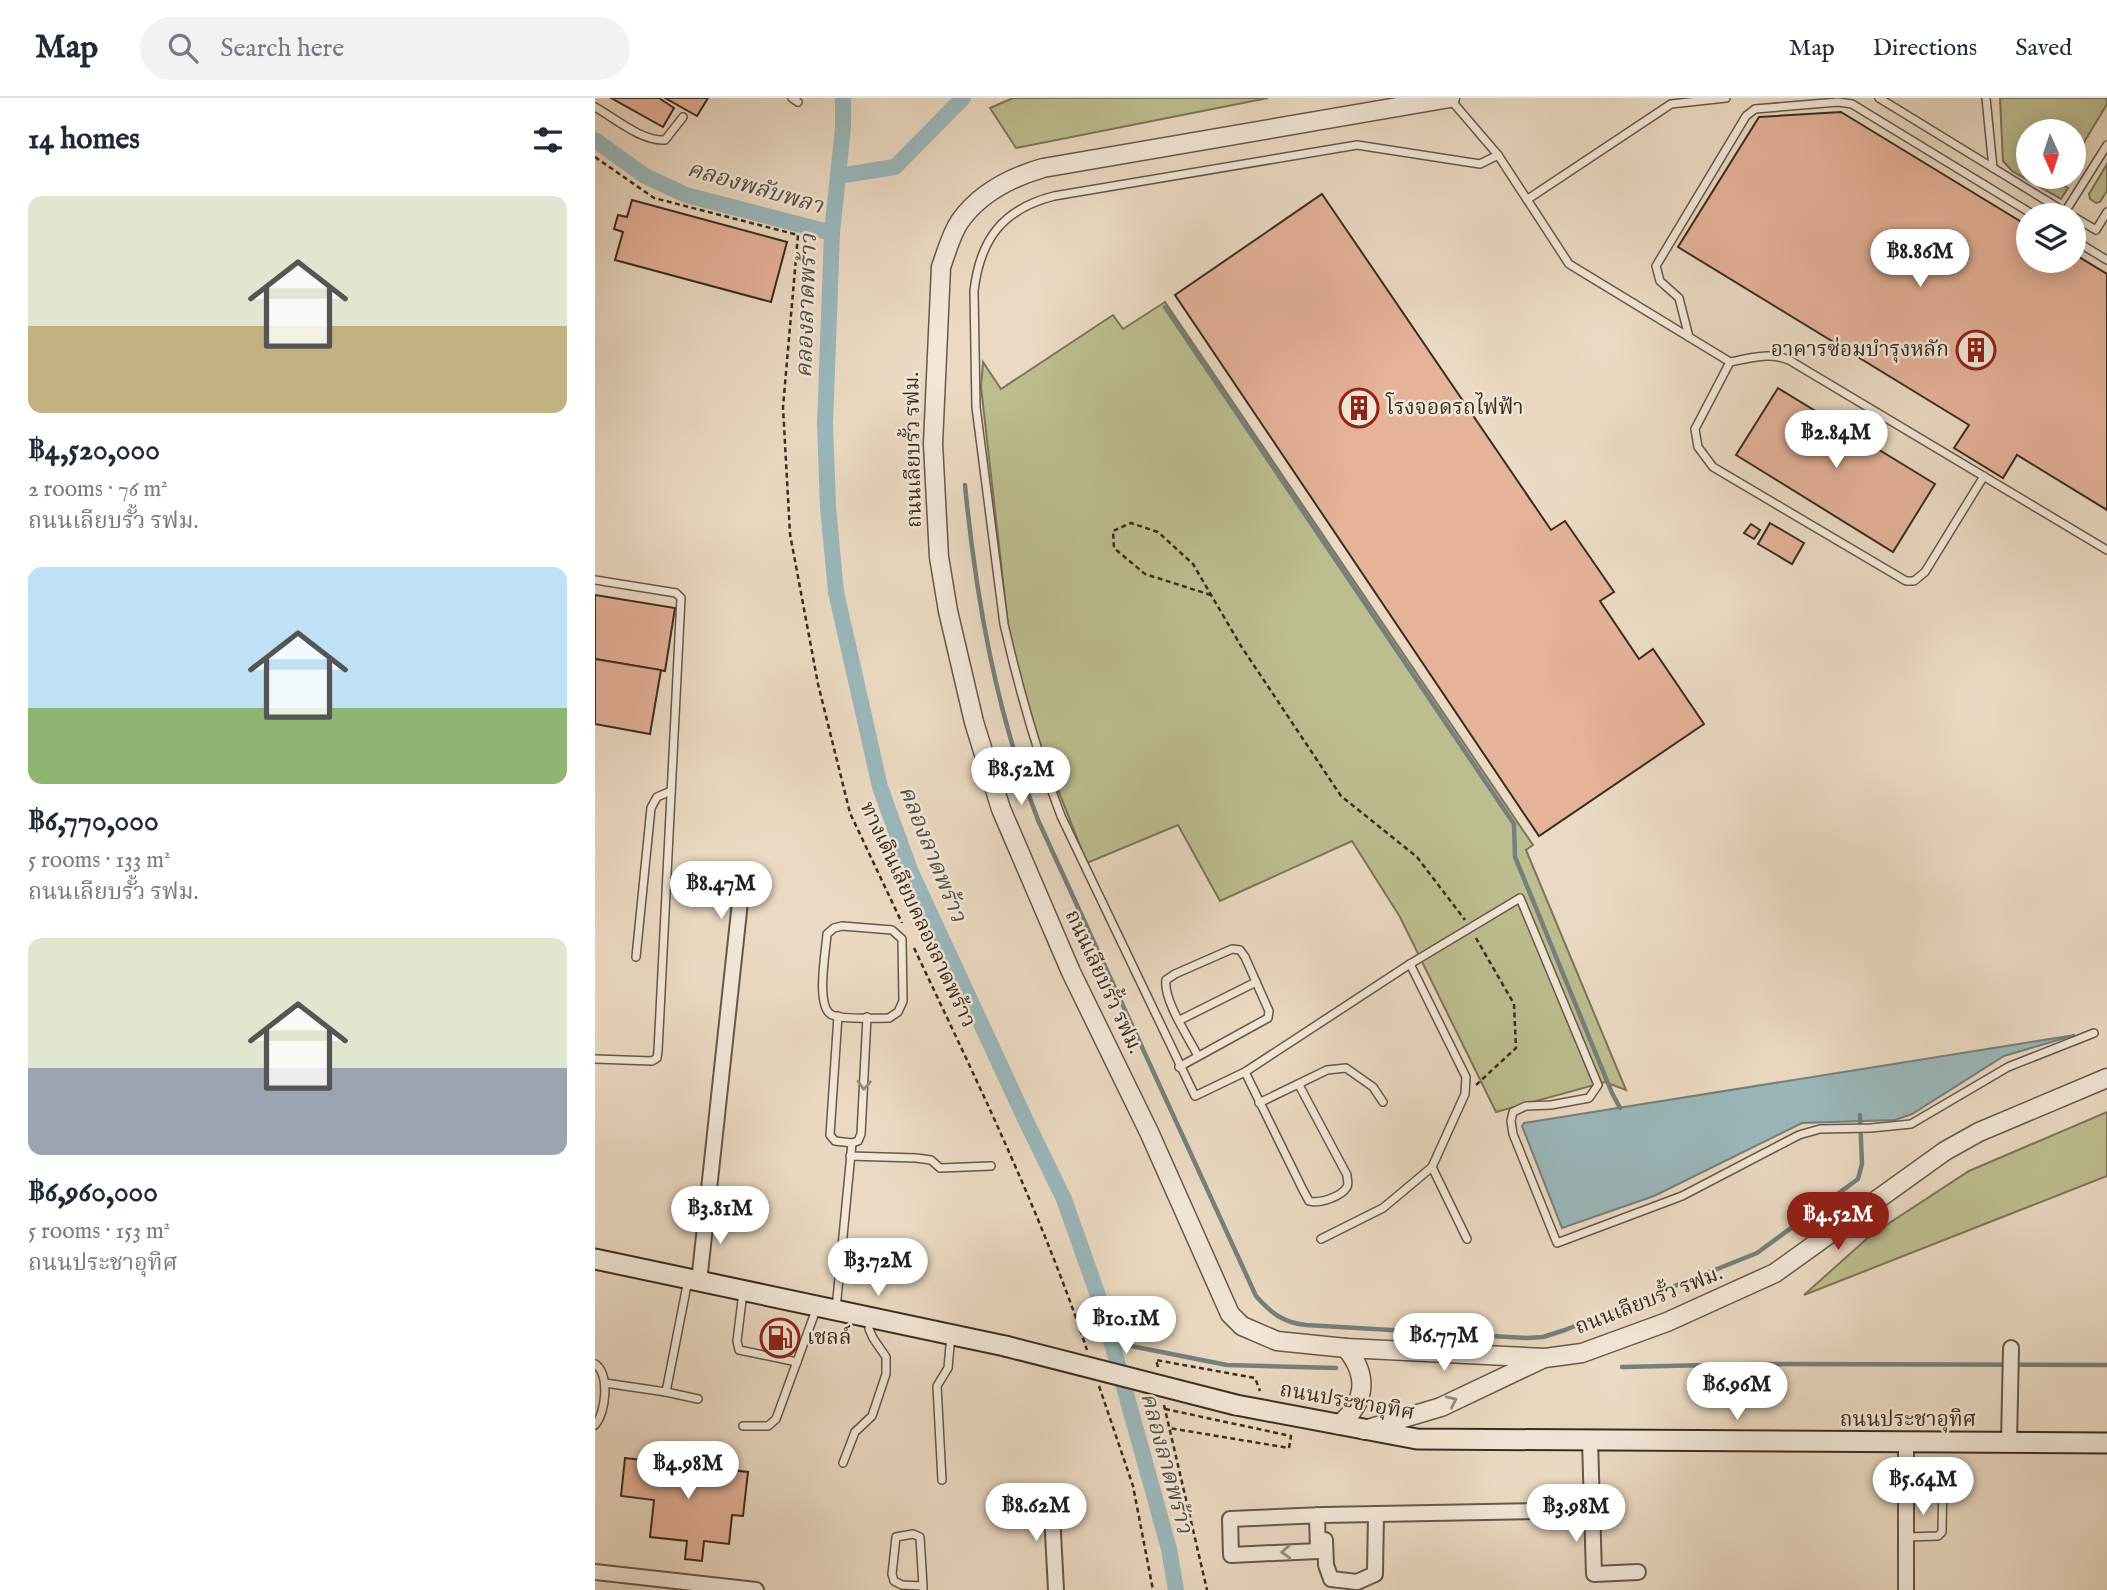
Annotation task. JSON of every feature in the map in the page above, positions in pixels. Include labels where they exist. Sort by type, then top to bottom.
[{"type":"main road","name":"ถนนประชาอุทิศ","points":[[595,1259],[1005,1346],[1236,1405],[1417,1439],[2107,1443]]},
{"type":"street","points":[[1361,112],[1394,98]]},
{"type":"street","name":"ถนนเลียบรั้ว รฟม.","points":[[1450,98],[1043,168],[1019,175],[1002,184],[961,220],[941,267],[933,444],[939,557],[948,611],[974,722],[1001,808],[1071,972],[1149,1132],[1230,1314],[1242,1326],[1277,1341],[1346,1348],[1545,1358],[1582,1353],[1667,1322],[1775,1273],[1945,1151],[1979,1132],[2107,1077]]},
{"type":"street","points":[[693,1281],[741,893]]},
{"type":"street","points":[[1339,1425],[1353,1414],[1362,1389],[1360,1367],[1346,1348]]},
{"type":"street","points":[[1364,1430],[1441,1406],[1545,1358]]},
{"type":"street","points":[[2009,1443],[2010,1359]]},
{"type":"street","points":[[1590,1441],[1594,1574],[1638,1572]]},
{"type":"street","points":[[1906,1443],[1906,1590]]},
{"type":"street","points":[[1051,1495],[1056,1590]]},
{"type":"street","points":[[1320,1515],[1318,1550],[1231,1555],[1230,1519],[1320,1515],[1593,1510]]},
{"type":"street","points":[[1320,1515],[1326,1565],[1331,1579],[1357,1582],[1375,1574],[1376,1514]]},
{"type":"street","points":[[595,1572],[651,1584],[756,1590]]},
{"type":"lane","points":[[1450,98],[1498,155],[1569,264],[1730,362],[1764,355],[1789,360],[2107,550]]},
{"type":"lane","points":[[1528,199],[1671,104],[1725,98]]},
{"type":"lane","points":[[1879,98],[2050,203]]},
{"type":"lane","points":[[1986,98],[1993,169]]},
{"type":"lane","points":[[1689,337],[1679,298],[1660,281],[1656,266],[1746,116],[1755,109],[1838,102],[1852,104],[2016,204]]},
{"type":"lane","points":[[595,107],[642,135],[657,140],[666,140],[683,117]]},
{"type":"lane","points":[[1498,155],[1480,164],[1357,145],[1054,196],[1035,201],[1007,218],[996,229],[981,255],[974,291],[976,407],[1004,624],[1023,704],[1045,774],[1062,816],[1195,1096],[1245,1072],[1410,964],[1520,898],[1598,1085],[1589,1098],[1551,1105],[1526,1106],[1513,1112],[1513,1134],[1557,1242],[1682,1196],[1799,1135],[1820,1129],[1911,1124],[2008,1067],[2094,1033]]},
{"type":"lane","points":[[2076,203],[2107,145]]},
{"type":"lane","points":[[2086,224],[2096,230],[2107,212]]},
{"type":"lane","points":[[2086,247],[2107,260]]},
{"type":"lane","points":[[1730,362],[1695,429],[1695,439],[1706,460],[1720,472],[1898,578],[1914,581],[1920,577],[1984,476]]},
{"type":"lane","points":[[595,580],[676,593],[681,598],[657,1058],[652,1061],[595,1059]]},
{"type":"lane","points":[[636,957],[651,808],[657,797],[671,791]]},
{"type":"lane","points":[[842,926],[892,930],[899,935],[903,943],[903,1001],[898,1012],[888,1018],[838,1016],[829,1013],[823,1004],[827,934],[842,926]]},
{"type":"lane","points":[[1179,1067],[1268,1018],[1269,1011],[1257,982],[1245,957],[1237,950],[1232,949],[1166,980],[1165,985],[1198,1056]]},
{"type":"lane","points":[[1321,1239],[1383,1208],[1432,1167],[1465,1094],[1466,1077],[1410,964]]},
{"type":"lane","points":[[1180,1020],[1257,982]]},
{"type":"lane","points":[[838,1016],[830,1135],[835,1142],[852,1143],[858,1141],[861,1134],[867,1017]]},
{"type":"lane","points":[[1259,1103],[1328,1070],[1346,1068],[1373,1087],[1384,1102]]},
{"type":"lane","points":[[1245,1072],[1309,1201],[1317,1202],[1346,1188],[1348,1183],[1299,1085]]},
{"type":"lane","points":[[837,1310],[852,1143]]},
{"type":"lane","points":[[850,1156],[923,1159],[930,1160],[940,1168],[991,1166]]},
{"type":"lane","points":[[1432,1167],[1467,1239]]},
{"type":"lane","points":[[666,1392],[693,1281]]},
{"type":"lane","points":[[743,1291],[737,1341],[739,1350],[797,1362]]},
{"type":"lane","points":[[743,1426],[768,1426],[772,1423],[817,1306]]},
{"type":"lane","points":[[843,1463],[855,1432],[872,1416],[886,1374],[886,1357],[869,1329],[870,1317]]},
{"type":"lane","points":[[942,1480],[937,1386],[948,1368],[951,1334]]},
{"type":"lane","points":[[595,1364],[605,1376],[601,1414],[595,1425]]},
{"type":"lane","points":[[605,1383],[698,1399]]},
{"type":"lane","points":[[1906,1537],[1938,1536],[1942,1532],[1943,1474]]},
{"type":"lane","points":[[913,1534],[920,1537],[923,1588],[894,1581],[892,1574],[896,1537],[913,1534]]},
{"type":"path","name":"ทางเดินเลียบคลองลาดพร้าว","points":[[595,157],[654,198],[798,234],[783,407],[790,534],[818,684],[850,813],[907,934]]},
{"type":"path","points":[[1211,595],[1145,574],[1114,548],[1113,531],[1131,523],[1159,532],[1193,564],[1241,646],[1341,796],[1417,858],[1470,928],[1514,1004],[1516,1048],[1465,1094]]},
{"type":"path","name":"ทางเดินเลียบคลองลาดพร้าว","points":[[913,946],[970,1066],[1067,1289],[1089,1355]]},
{"type":"path","points":[[1159,1372],[1156,1360],[1255,1378],[1267,1411]]},
{"type":"path","points":[[1097,1381],[1133,1486],[1153,1590]]},
{"type":"path","points":[[1163,1397],[1207,1590]]},
{"type":"path","points":[[1165,1409],[1291,1436],[1289,1448],[1169,1428]]},
{"type":"green space","points":[[1013,98],[1268,98],[1016,148],[990,108]]},
{"type":"green space","points":[[2000,98],[2107,98],[2107,104],[2086,139],[2086,119],[2016,119],[2016,173],[2003,161]]},
{"type":"green space","points":[[2107,164],[2107,191],[2100,202],[2096,203],[2090,199],[2089,194]]},
{"type":"green space","points":[[2044,189],[2067,189],[2061,199]]},
{"type":"green space","points":[[1165,302],[1533,845],[1526,850],[1626,1090],[1605,1082],[1496,1112],[1400,917],[1352,841],[1220,901],[1178,825],[1087,863],[1024,704],[1008,625],[981,387],[983,362],[1001,389],[1113,315],[1123,329]]},
{"type":"green space","points":[[2107,1112],[2107,1176],[1804,1295],[1871,1235],[1969,1171]]},
{"type":"water","points":[[2075,1035],[2004,1056],[1912,1114],[1895,1120],[1802,1123],[1654,1196],[1562,1228],[1522,1126],[1524,1123]]},
{"type":"building","points":[[611,98],[659,98],[674,108],[663,127]]},
{"type":"building","points":[[665,98],[708,98],[697,116]]},
{"type":"building","name":"อาคารซ่อมบำรุงหลัก","points":[[1841,112],[2016,219],[2016,273],[2086,273],[2086,261],[2107,274],[2107,510],[2017,455],[2003,478],[1954,448],[1969,425],[1678,247],[1759,117]]},
{"type":"building","name":"โรงจอดรถไฟฟ้า","points":[[1322,194],[1551,530],[1565,521],[1614,592],[1600,601],[1639,659],[1653,649],[1704,724],[1539,836],[1175,295]]},
{"type":"building","points":[[632,200],[787,242],[771,302],[615,260],[623,232],[614,229],[618,215],[627,217]]},
{"type":"building","points":[[1778,388],[1935,484],[1893,552],[1736,455]]},
{"type":"building","points":[[1770,523],[1804,543],[1792,564],[1758,544]]},
{"type":"building","points":[[1751,524],[1760,530],[1754,539],[1744,533]]},
{"type":"building","points":[[595,595],[675,608],[665,671],[595,659]]},
{"type":"building","points":[[595,659],[661,670],[650,734],[595,724]]},
{"type":"building","points":[[625,1458],[748,1472],[743,1516],[732,1515],[729,1544],[704,1541],[702,1561],[685,1559],[687,1541],[650,1537],[654,1500],[621,1496]]},
{"type":"waterway","name":"คลองลาดพร้าว","points":[[843,98],[843,127],[832,233],[825,424],[828,507],[836,592],[880,787],[910,870],[1064,1199],[1101,1304],[1169,1549],[1176,1590]]},
{"type":"waterway","points":[[838,176],[895,167],[963,98]]},
{"type":"waterway","name":"คลองพลับพลา","points":[[595,140],[645,176],[686,195],[832,233]]},
{"type":"waterway","points":[[1165,307],[1514,824],[1515,857],[1620,1108]]},
{"type":"waterway","points":[[965,485],[975,570],[999,697],[1038,820],[1256,1296],[1278,1316],[1306,1325],[1527,1338],[1543,1337],[1565,1330],[1757,1253],[1858,1179],[1862,1164],[1860,1115]]},
{"type":"waterway","points":[[1111,1342],[1227,1365],[1336,1368]]},
{"type":"waterway","points":[[1622,1367],[1754,1364],[2107,1365]]},
{"type":"place","name":"อาคารซ่อมบำรุงหลัก","points":[[1976,350]]},
{"type":"place","name":"โรงจอดรถไฟฟ้า","points":[[1359,408]]},
{"type":"place","name":"เชลล์","points":[[780,1338]]}]
